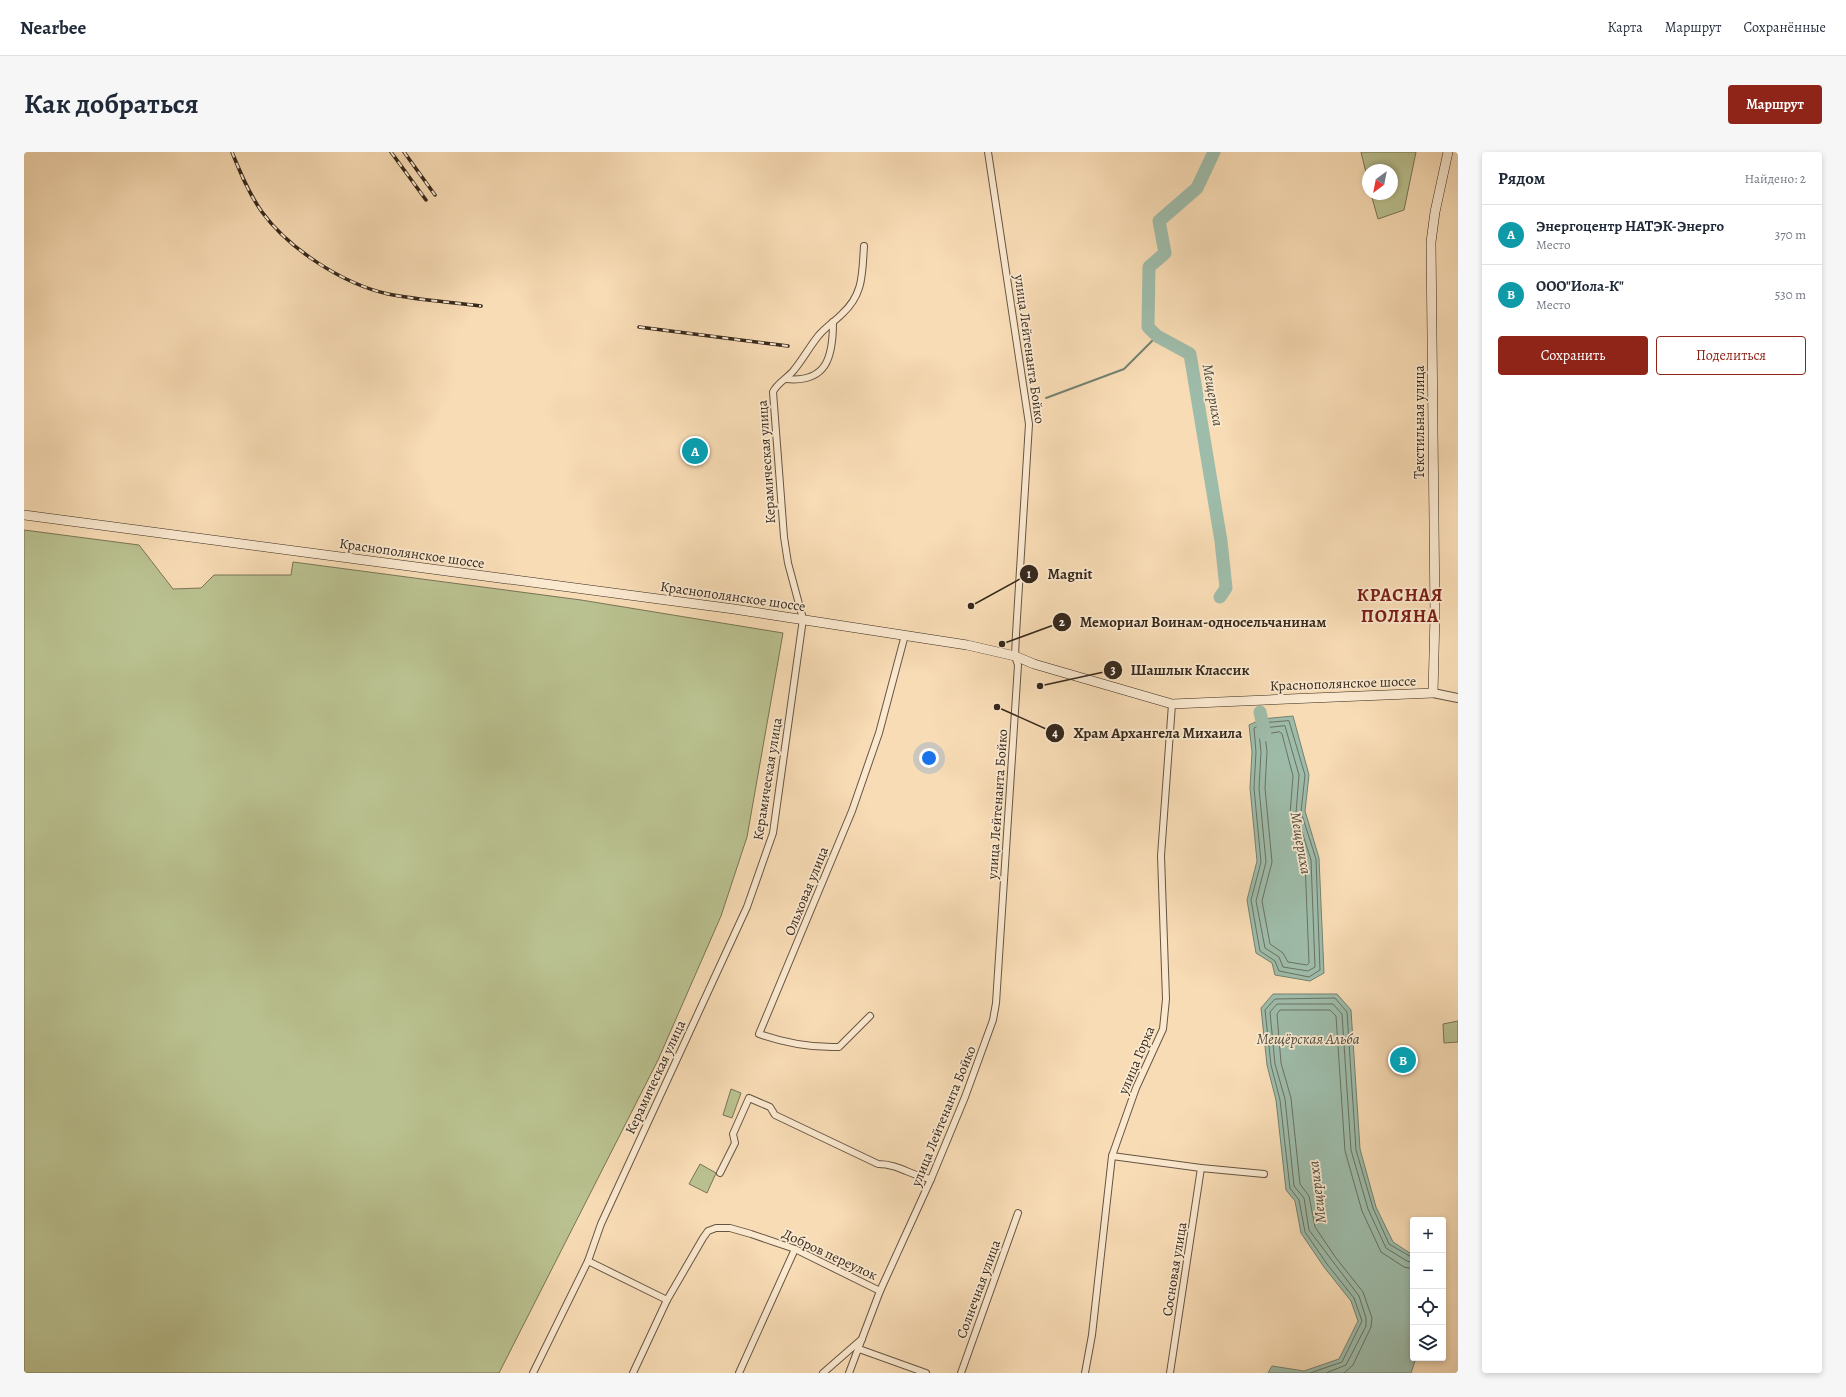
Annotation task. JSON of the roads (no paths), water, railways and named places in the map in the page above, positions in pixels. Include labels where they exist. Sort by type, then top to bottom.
[{"type":"main road","name":"Текстильная улица","points":[[1433,693],[1435,615],[1431,242],[1435,212],[1448,152]]},
{"type":"main road","name":"Краснополянское шоссе","points":[[24,515],[803,619],[905,634],[968,645],[1015,656],[1034,664],[1172,704],[1433,693]]},
{"type":"street","name":"улица Лейтенанта Бойко","points":[[849,1373],[880,1291],[931,1180],[965,1097],[992,1020],[996,1003],[1018,665],[1015,656],[1021,531],[1029,424],[988,152]]},
{"type":"street","name":"Керамическая улица","points":[[533,1373],[588,1261],[601,1224],[747,907],[773,833],[803,619],[790,571],[784,537],[773,398],[775,388],[786,379],[818,336],[847,309],[860,287],[864,246]]},
{"type":"street","points":[[786,379],[811,378],[818,374],[824,366],[832,346],[833,322]]},
{"type":"street","name":"Ольховая улица","points":[[870,1016],[839,1047],[818,1048],[805,1046],[778,1041],[759,1034],[852,811],[882,726],[905,634]]},
{"type":"street","points":[[1433,693],[1458,698]]},
{"type":"street","name":"улица Горка","points":[[1085,1373],[1092,1334],[1112,1156],[1136,1088],[1163,1029],[1166,999],[1161,856],[1172,704]]},
{"type":"street","points":[[720,1173],[735,1143],[733,1134],[749,1098],[770,1107],[775,1115],[878,1164],[891,1164],[920,1177],[931,1180]]},
{"type":"street","points":[[1112,1156],[1201,1168],[1264,1174]]},
{"type":"street","name":"Сосновая улица","points":[[1170,1373],[1201,1168]]},
{"type":"street","name":"Солнечная улица","points":[[961,1373],[1018,1213]]},
{"type":"street","name":"Добров переулок","points":[[667,1300],[703,1238],[708,1231],[716,1228],[730,1228],[795,1249],[880,1291]]},
{"type":"street","points":[[739,1373],[795,1249]]},
{"type":"street","points":[[588,1261],[667,1300],[633,1373]]},
{"type":"street","points":[[823,1373],[862,1339]]},
{"type":"street","points":[[859,1349],[926,1373]]},
{"type":"water","points":[[1293,716],[1309,775],[1305,811],[1319,858],[1324,973],[1310,981],[1275,975],[1272,963],[1256,953],[1247,900],[1257,861],[1250,788],[1252,752],[1249,725],[1262,719]]},
{"type":"water","name":"Мещёрская Альба","points":[[1273,994],[1337,994],[1351,1010],[1360,1149],[1376,1207],[1393,1242],[1410,1253],[1410,1361],[1415,1361],[1411,1373],[1268,1373],[1272,1366],[1304,1371],[1339,1359],[1358,1321],[1351,1301],[1324,1267],[1301,1233],[1295,1201],[1286,1190],[1276,1100],[1267,1065],[1261,1008]]},
{"type":"waterway","name":"Мещериха","points":[[1214,152],[1197,188],[1159,221],[1165,253],[1149,267],[1148,327],[1157,336],[1190,354],[1221,541],[1226,588],[1220,597]]},
{"type":"waterway","points":[[1046,398],[1124,369],[1157,336]]},
{"type":"waterway","name":"Мещериха","points":[[1260,712],[1265,735]]},
{"type":"railway","points":[[232,152],[249,190],[262,212],[273,226],[287,239],[318,263],[353,282],[388,294],[481,306]]},
{"type":"railway","points":[[391,152],[426,200]]},
{"type":"railway","points":[[404,152],[435,195]]},
{"type":"railway","points":[[639,327],[788,346]]},
{"type":"place","name":"Энергоцентр НАТЭК-Энерго","points":[[695,451]]},
{"type":"place","name":"Magnit","points":[[971,606]]},
{"type":"place","name":"Мемориал Воинам-односельчанинам","points":[[1002,644]]},
{"type":"place","name":"Шашлык Классик","points":[[1040,686]]},
{"type":"place","name":"Храм Архангела Михаила","points":[[997,707]]},
{"type":"place","name":"ООО\"Иола-К\"","points":[[1403,1060]]},
{"type":"district","name":"КРАСНАЯ ПОЛЯНА","points":[[1400,605]]}]
